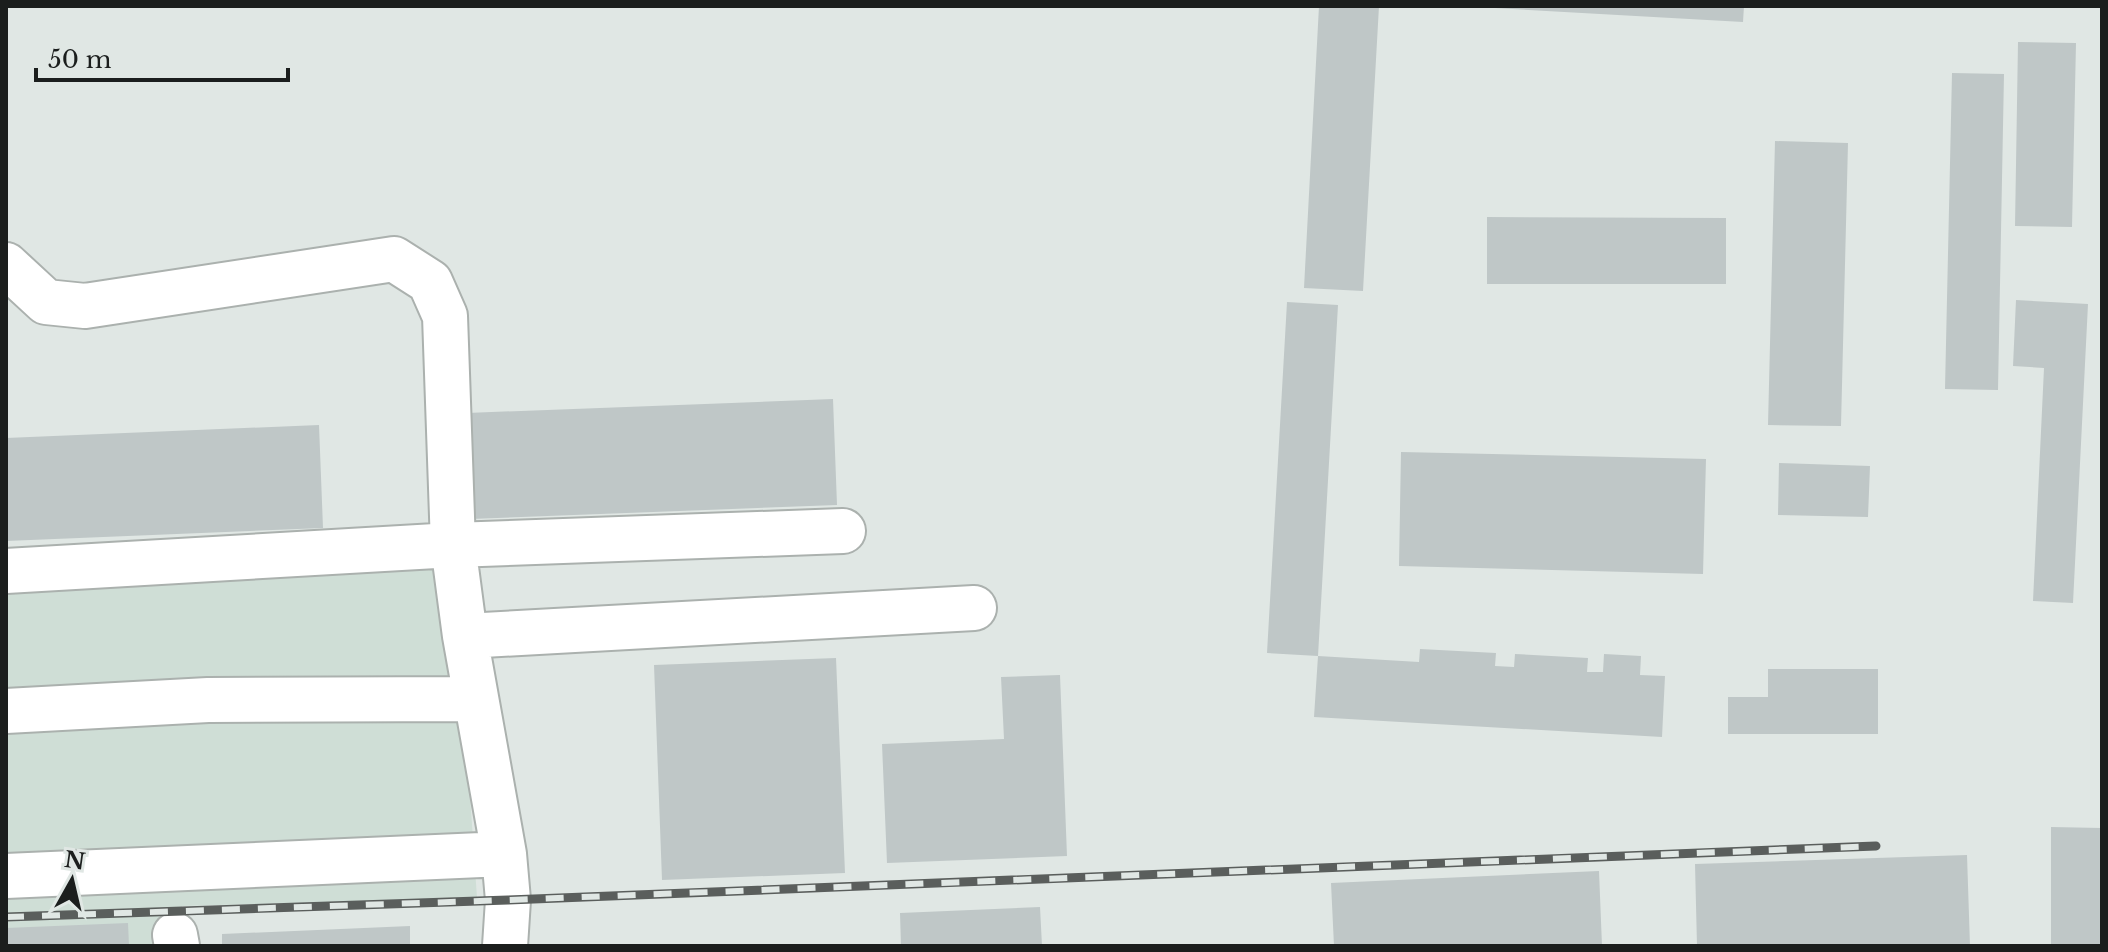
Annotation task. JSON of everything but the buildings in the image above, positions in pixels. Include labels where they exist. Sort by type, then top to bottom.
[{"type":"lane","points":[[6,265],[46,302],[85,306],[394,259],[430,282],[445,316],[453,545],[465,636],[504,854],[508,900],[505,946]]},
{"type":"lane","points":[[6,571],[453,545],[843,531]]},
{"type":"lane","points":[[465,636],[974,608]]},
{"type":"lane","points":[[6,711],[208,700],[476,699]]},
{"type":"lane","points":[[6,876],[504,854]]},
{"type":"shaded area","points":[[453,545],[477,898],[182,906],[185,946],[6,946],[6,566]]},
{"type":"railway","points":[[6,917],[1876,846]]}]
